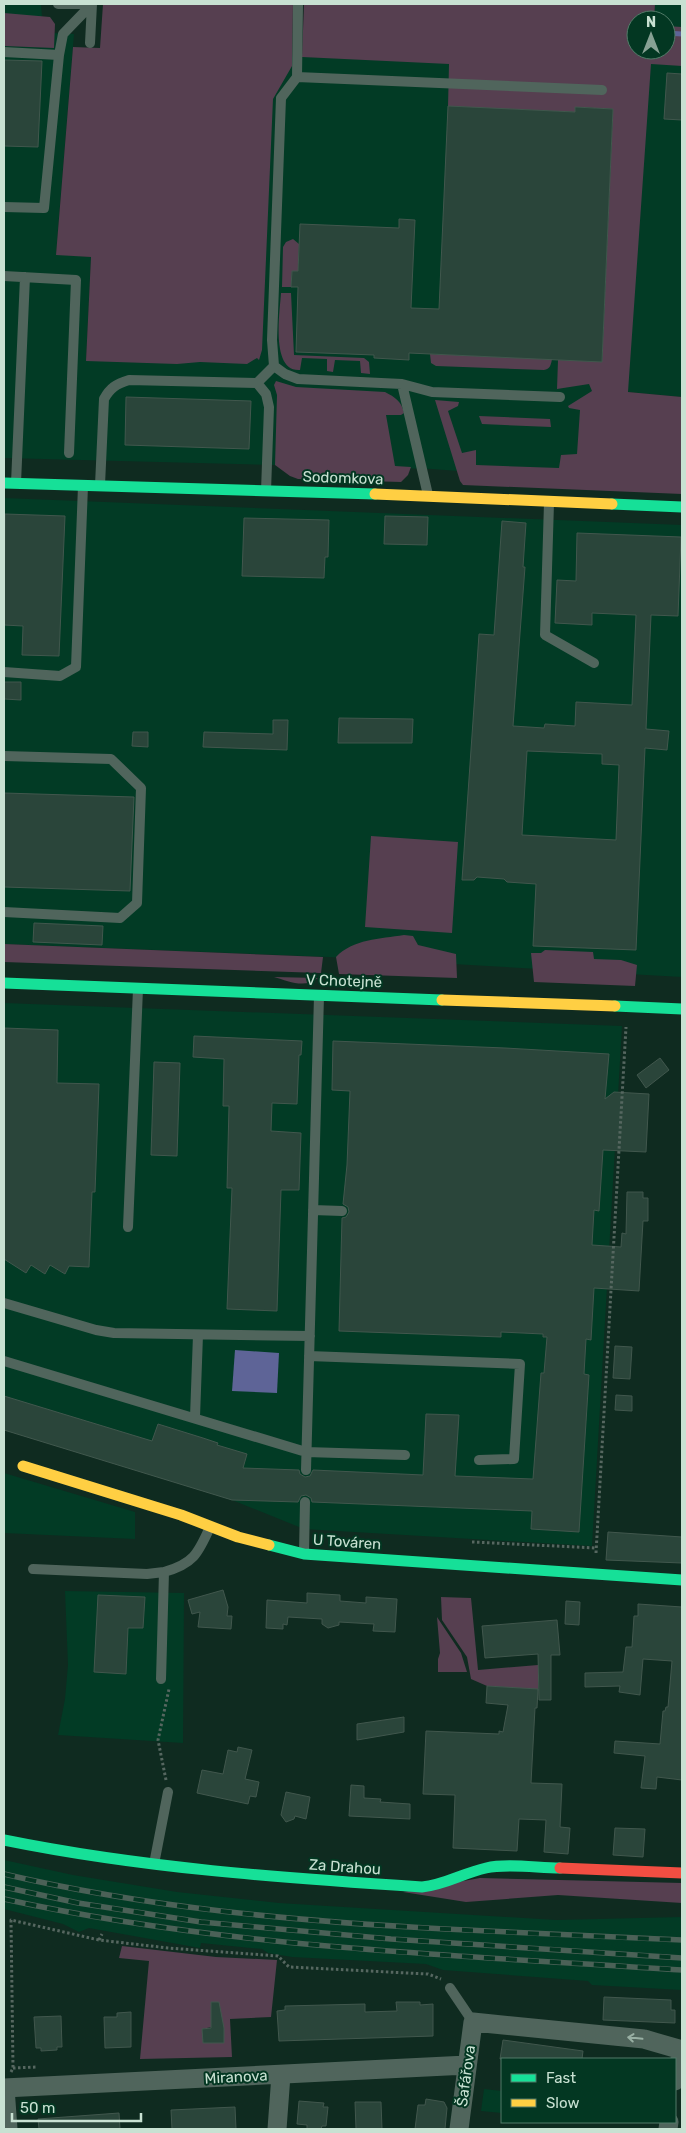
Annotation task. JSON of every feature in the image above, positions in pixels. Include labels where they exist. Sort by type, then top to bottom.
[{"type":"street","name":"Sodomkova","points":[[4,483],[428,496],[682,507]]},
{"type":"street","name":"V Chotejně","points":[[4,983],[682,1009]]},
{"type":"street","name":"U Továren","points":[[23,1466],[181,1515],[258,1543],[304,1554],[682,1580]]},
{"type":"street","name":"Za Drahou","points":[[4,1840],[63,1851],[154,1864],[264,1876],[422,1887],[445,1885],[478,1869],[494,1866],[682,1873]]},
{"type":"street","points":[[473,2022],[644,2039],[682,2050],[676,2076]]},
{"type":"street","name":"Šafářova","points":[[459,2129],[473,2022]]},
{"type":"street","name":"Miranova","points":[[4,2088],[467,2066]]},
{"type":"street","points":[[277,2129],[281,2075]]},
{"type":"street","points":[[4,2088],[8,2129]]},
{"type":"lane","points":[[58,4],[92,4]]},
{"type":"lane","points":[[90,43],[92,4]]},
{"type":"lane","points":[[4,208],[44,208],[59,55],[63,34],[92,4]]},
{"type":"lane","points":[[298,4],[297,77],[281,98],[272,340],[274,366],[284,374],[298,379],[402,384],[432,392],[560,397]]},
{"type":"lane","points":[[4,52],[59,55]]},
{"type":"lane","points":[[297,77],[602,90]]},
{"type":"lane","points":[[4,276],[76,280],[69,453]]},
{"type":"lane","points":[[16,484],[25,277]]},
{"type":"lane","points":[[100,486],[104,399],[109,390],[129,380],[257,383],[274,366]]},
{"type":"lane","points":[[257,383],[266,394],[269,407],[266,491]]},
{"type":"lane","points":[[402,384],[428,496]]},
{"type":"lane","points":[[4,672],[60,676],[76,667],[83,486]]},
{"type":"lane","points":[[549,501],[545,635],[594,663]]},
{"type":"lane","points":[[4,756],[111,759],[141,788],[137,903],[120,918],[4,912]]},
{"type":"lane","points":[[128,1227],[138,988]]},
{"type":"lane","points":[[306,1470],[319,995]]},
{"type":"lane","points":[[313,1210],[342,1211]]},
{"type":"lane","points":[[4,1303],[105,1332],[310,1336]]},
{"type":"lane","points":[[195,1418],[198,1335]]},
{"type":"lane","points":[[309,1356],[520,1364],[514,1459],[479,1460]]},
{"type":"lane","points":[[4,1361],[306,1452],[405,1455]]},
{"type":"lane","points":[[304,1554],[305,1502]]},
{"type":"lane","points":[[33,1569],[146,1574],[164,1572],[188,1563],[196,1554],[210,1527]]},
{"type":"lane","points":[[161,1679],[164,1572]]},
{"type":"lane","points":[[154,1864],[168,1792]]},
{"type":"lane","points":[[450,1988],[473,2022]]},
{"type":"path","points":[[595,1574],[627,1007]]},
{"type":"path","points":[[467,1542],[596,1548]]},
{"type":"path","points":[[4,2088],[13,2068],[10,1920],[99,1940],[168,1948],[278,1956],[289,1967],[428,1974],[442,1979],[450,1988]]},
{"type":"path","points":[[99,1940],[102,1934]]},
{"type":"shaded area","points":[[4,4],[41,4],[42,17],[53,33],[74,34],[56,254],[91,257],[86,360],[199,52],[650,72],[651,60],[676,60],[676,10],[655,10],[655,4],[682,4],[682,397],[628,392],[617,483],[432,469],[4,458]]},
{"type":"shaded area","points":[[103,4],[293,4],[292,66],[273,99],[262,350],[259,360],[257,358],[247,364],[86,361],[91,257],[56,255],[73,47],[100,48]]},
{"type":"shaded area","points":[[304,4],[655,4],[655,10],[626,10],[626,60],[676,60],[676,27],[682,27],[682,66],[651,64],[628,392],[682,397],[682,494],[463,485],[460,481],[435,400],[459,402],[458,406],[448,411],[462,453],[476,450],[476,465],[559,468],[561,455],[577,454],[580,410],[569,408],[568,406],[592,391],[589,384],[557,389],[558,360],[602,361],[613,109],[575,107],[575,112],[448,107],[449,64],[302,57]]},
{"type":"shaded area","points":[[4,13],[50,17],[55,24],[54,48],[4,46]]},
{"type":"shaded area","points":[[293,239],[299,244],[298,271],[292,271],[291,287],[282,287],[283,247],[286,242]]},
{"type":"shaded area","points":[[281,293],[291,293],[294,355],[364,358],[369,362],[370,374],[361,373],[360,361],[335,360],[333,372],[327,371],[327,359],[302,358],[300,370],[291,368],[284,361],[279,339]]},
{"type":"shaded area","points":[[430,354],[552,359],[548,369],[544,370],[436,366],[431,363]]},
{"type":"shaded area","points":[[276,381],[296,387],[385,392],[395,398],[402,406],[404,413],[401,415],[386,415],[395,466],[411,467],[408,475],[401,482],[298,479],[290,476],[275,465],[277,395],[274,385]]},
{"type":"shaded area","points":[[479,416],[550,419],[551,427],[482,424]]},
{"type":"shaded area","points":[[4,498],[682,525],[682,977],[329,957],[4,944]]},
{"type":"shaded area","points":[[371,836],[458,842],[452,933],[365,927]]},
{"type":"shaded area","points":[[404,935],[413,936],[418,945],[456,954],[457,978],[339,974],[336,957],[343,951],[359,943]]},
{"type":"shaded area","points":[[4,944],[323,957],[321,973],[4,962]]},
{"type":"shaded area","points":[[545,950],[593,952],[594,959],[621,960],[637,965],[635,986],[534,982],[531,953],[541,953]]},
{"type":"shaded area","points":[[274,977],[318,978],[302,984]]},
{"type":"shaded area","points":[[4,1003],[622,1026],[592,1546],[304,1529],[232,1500],[4,1430]]},
{"type":"shaded area","points":[[4,1473],[135,1512],[135,1539],[4,1533]]},
{"type":"shaded area","points":[[65,1591],[184,1593],[183,1743],[58,1735],[65,1699],[68,1665]]},
{"type":"shaded area","points":[[441,1597],[471,1598],[478,1670],[538,1665],[538,1691],[487,1686],[471,1679],[467,1657],[442,1620]]},
{"type":"shaded area","points":[[437,1617],[461,1653],[467,1672],[438,1672],[440,1653]]},
{"type":"shaded area","points":[[4,1860],[73,1875],[177,1892],[279,1903],[556,1920],[682,1917],[682,1990],[592,1985],[588,1981],[443,1970],[426,1964],[292,1957],[268,1953],[262,1949],[201,1943],[200,1948],[89,1928],[79,1932],[63,1924],[4,1909]]},
{"type":"shaded area","points":[[480,1878],[682,1883],[682,1903],[558,1895],[466,1902],[403,1892]]},
{"type":"shaded area","points":[[122,1946],[216,1957],[277,1960],[271,2017],[230,2019],[232,2057],[140,2059],[149,1961],[119,1958]],"holes":[[[211,2027],[224,2037],[223,2043],[203,2043],[203,2029]]]},
{"type":"shaded area","points":[[484,2089],[501,2091],[501,2113],[481,2111]]},
{"type":"water","points":[[235,1350],[279,1353],[277,1393],[232,1391]]},
{"type":"building","points":[[4,60],[42,61],[38,147],[4,146]]},
{"type":"building","points":[[667,73],[682,74],[682,120],[664,119]]},
{"type":"building","points":[[448,106],[575,112],[575,107],[613,109],[602,362],[409,353],[409,360],[374,358],[374,355],[296,352],[298,287],[291,287],[292,271],[298,271],[300,224],[399,228],[399,219],[415,220],[411,308],[439,309]]},
{"type":"building","points":[[126,397],[251,401],[249,449],[125,445]]},
{"type":"building","points":[[5,514],[65,516],[59,656],[22,655],[23,626],[4,625]]},
{"type":"building","points":[[385,516],[428,517],[427,545],[384,544]]},
{"type":"building","points":[[244,518],[329,520],[328,557],[325,557],[324,578],[242,576]]},
{"type":"building","points":[[502,521],[526,523],[523,567],[525,567],[513,726],[544,728],[545,724],[575,726],[576,702],[632,705],[636,615],[592,613],[592,625],[555,623],[557,580],[576,581],[577,533],[681,537],[678,616],[651,615],[646,729],[669,731],[667,750],[645,748],[636,950],[533,946],[536,884],[477,877],[474,880],[462,880],[479,634],[494,635]],"holes":[[[527,751],[602,754],[602,764],[619,765],[616,840],[522,835]]]},
{"type":"building","points":[[4,682],[21,682],[21,700],[4,699]]},
{"type":"building","points":[[339,718],[413,719],[412,743],[338,743]]},
{"type":"building","points":[[273,720],[288,720],[287,750],[203,747],[204,732],[273,734]]},
{"type":"building","points":[[133,732],[148,732],[148,747],[132,746]]},
{"type":"building","points":[[4,793],[134,797],[130,891],[4,887]]},
{"type":"building","points":[[34,923],[103,926],[102,945],[33,942]]},
{"type":"building","points":[[4,1028],[58,1030],[57,1083],[99,1084],[95,1192],[92,1192],[89,1267],[69,1266],[65,1274],[50,1265],[45,1274],[31,1265],[26,1273],[4,1259]]},
{"type":"building","points":[[194,1036],[302,1041],[301,1055],[299,1055],[297,1104],[272,1103],[271,1131],[301,1133],[299,1190],[281,1190],[277,1311],[227,1309],[232,1188],[227,1188],[229,1106],[223,1106],[224,1059],[193,1057]]},
{"type":"building","points":[[333,1041],[609,1054],[605,1099],[614,1092],[649,1094],[646,1152],[603,1150],[599,1211],[594,1210],[592,1245],[621,1247],[622,1233],[626,1234],[627,1192],[643,1192],[643,1198],[648,1198],[648,1221],[643,1221],[639,1291],[594,1288],[591,1340],[586,1339],[584,1374],[589,1375],[579,1532],[531,1529],[532,1511],[312,1502],[311,1498],[306,1495],[301,1496],[298,1502],[232,1500],[4,1430],[4,1396],[152,1441],[158,1424],[247,1454],[243,1468],[299,1470],[300,1474],[305,1477],[310,1476],[313,1470],[423,1475],[426,1414],[459,1415],[455,1476],[533,1479],[541,1373],[544,1373],[547,1337],[543,1337],[543,1334],[501,1332],[501,1337],[339,1331],[342,1218],[346,1217],[349,1212],[348,1207],[343,1204],[347,1165],[350,1091],[332,1090]]},
{"type":"building","points":[[660,1058],[669,1070],[646,1088],[637,1075]]},
{"type":"building","points":[[154,1062],[180,1063],[177,1156],[151,1155]]},
{"type":"building","points":[[615,1346],[632,1347],[630,1379],[613,1378]]},
{"type":"building","points":[[616,1395],[632,1396],[632,1411],[615,1410]]},
{"type":"building","points":[[608,1532],[682,1537],[682,1563],[606,1560]]},
{"type":"building","points":[[223,1590],[228,1607],[227,1616],[232,1616],[231,1629],[198,1627],[200,1612],[192,1614],[188,1600]]},
{"type":"building","points":[[307,1593],[340,1595],[340,1601],[366,1603],[366,1597],[397,1599],[395,1632],[373,1631],[374,1624],[339,1622],[339,1625],[328,1628],[322,1624],[322,1619],[288,1617],[287,1625],[283,1624],[283,1629],[266,1628],[267,1600],[307,1603]]},
{"type":"building","points":[[98,1595],[145,1597],[143,1628],[128,1628],[126,1674],[94,1672]]},
{"type":"building","points":[[566,1601],[580,1602],[579,1625],[565,1624]]},
{"type":"building","points":[[638,1604],[682,1607],[682,1780],[657,1777],[656,1789],[641,1788],[645,1756],[614,1753],[615,1741],[660,1744],[663,1711],[668,1707],[672,1661],[643,1659],[640,1695],[619,1692],[620,1686],[585,1687],[585,1673],[623,1672],[626,1647],[632,1647],[634,1616],[638,1616]]},
{"type":"building","points":[[557,1620],[560,1655],[551,1655],[551,1700],[539,1700],[538,1654],[485,1658],[482,1626]]},
{"type":"building","points":[[487,1686],[538,1689],[537,1708],[535,1708],[531,1783],[562,1784],[560,1827],[570,1828],[568,1854],[544,1852],[546,1820],[519,1819],[517,1851],[453,1848],[455,1795],[423,1794],[426,1731],[499,1734],[499,1731],[503,1732],[508,1705],[486,1703]]},
{"type":"building","points":[[404,1717],[404,1732],[357,1740],[357,1724]]},
{"type":"building","points":[[238,1747],[252,1750],[245,1779],[259,1782],[256,1797],[250,1796],[248,1804],[197,1793],[202,1770],[223,1774],[228,1750],[237,1752]]},
{"type":"building","points":[[351,1785],[364,1786],[364,1798],[381,1799],[380,1802],[410,1804],[410,1819],[349,1816]]},
{"type":"building","points":[[286,1792],[310,1797],[306,1819],[295,1816],[294,1819],[286,1822],[281,1815]]},
{"type":"building","points":[[615,1828],[645,1829],[643,1857],[613,1855]]},
{"type":"building","points":[[604,1997],[671,2000],[671,2010],[675,2010],[675,2023],[603,2020]]},
{"type":"building","points":[[211,2002],[219,2002],[224,2028],[224,2043],[203,2043],[202,2029],[211,2028]]},
{"type":"building","points":[[396,2002],[420,2002],[420,2005],[433,2004],[433,2036],[279,2041],[277,2011],[285,2010],[285,2006],[365,2004],[365,2012],[397,2011]]},
{"type":"building","points":[[131,2012],[131,2047],[105,2048],[104,2017],[117,2017],[117,2013]]},
{"type":"building","points":[[61,2016],[62,2047],[57,2047],[57,2050],[41,2051],[41,2048],[36,2048],[34,2017]]},
{"type":"building","points":[[503,2040],[583,2051],[582,2058],[500,2059]]},
{"type":"building","points":[[426,2099],[444,2102],[447,2108],[445,2129],[415,2129],[418,2105],[425,2105]]},
{"type":"building","points":[[299,2101],[324,2103],[323,2107],[328,2107],[326,2126],[322,2126],[321,2129],[307,2129],[307,2125],[297,2124]]},
{"type":"building","points":[[355,2102],[381,2102],[382,2129],[356,2129]]},
{"type":"building","points":[[235,2107],[236,2129],[172,2129],[171,2110]]},
{"type":"building","points":[[119,2113],[120,2129],[39,2129],[38,2119]]},
{"type":"waterway","points":[[676,34],[682,34]]},
{"type":"railway","points":[[4,1874],[113,1896],[278,1917],[445,1929],[682,1940]]},
{"type":"railway","points":[[4,1887],[78,1903],[201,1922],[391,1939],[682,1958]]},
{"type":"railway","points":[[4,1899],[88,1916],[172,1929],[257,1939],[427,1954],[682,1970]]},
{"type":"traffic: fast","points":[[4,483],[375,494]]},
{"type":"traffic: fast","points":[[612,504],[682,507]]},
{"type":"traffic: fast","points":[[4,983],[442,1000]]},
{"type":"traffic: fast","points":[[615,1006],[682,1009]]},
{"type":"traffic: fast","points":[[269,1545],[304,1554],[682,1580]]},
{"type":"traffic: fast","points":[[4,1840],[108,1858],[212,1871],[422,1887],[494,1867],[560,1868]]},
{"type":"traffic: slow","points":[[375,494],[612,504]]},
{"type":"traffic: slow","points":[[442,1000],[615,1006]]},
{"type":"traffic: slow","points":[[23,1466],[181,1515],[238,1537],[269,1545]]},
{"type":"traffic: jam","points":[[560,1868],[682,1873]]}]
